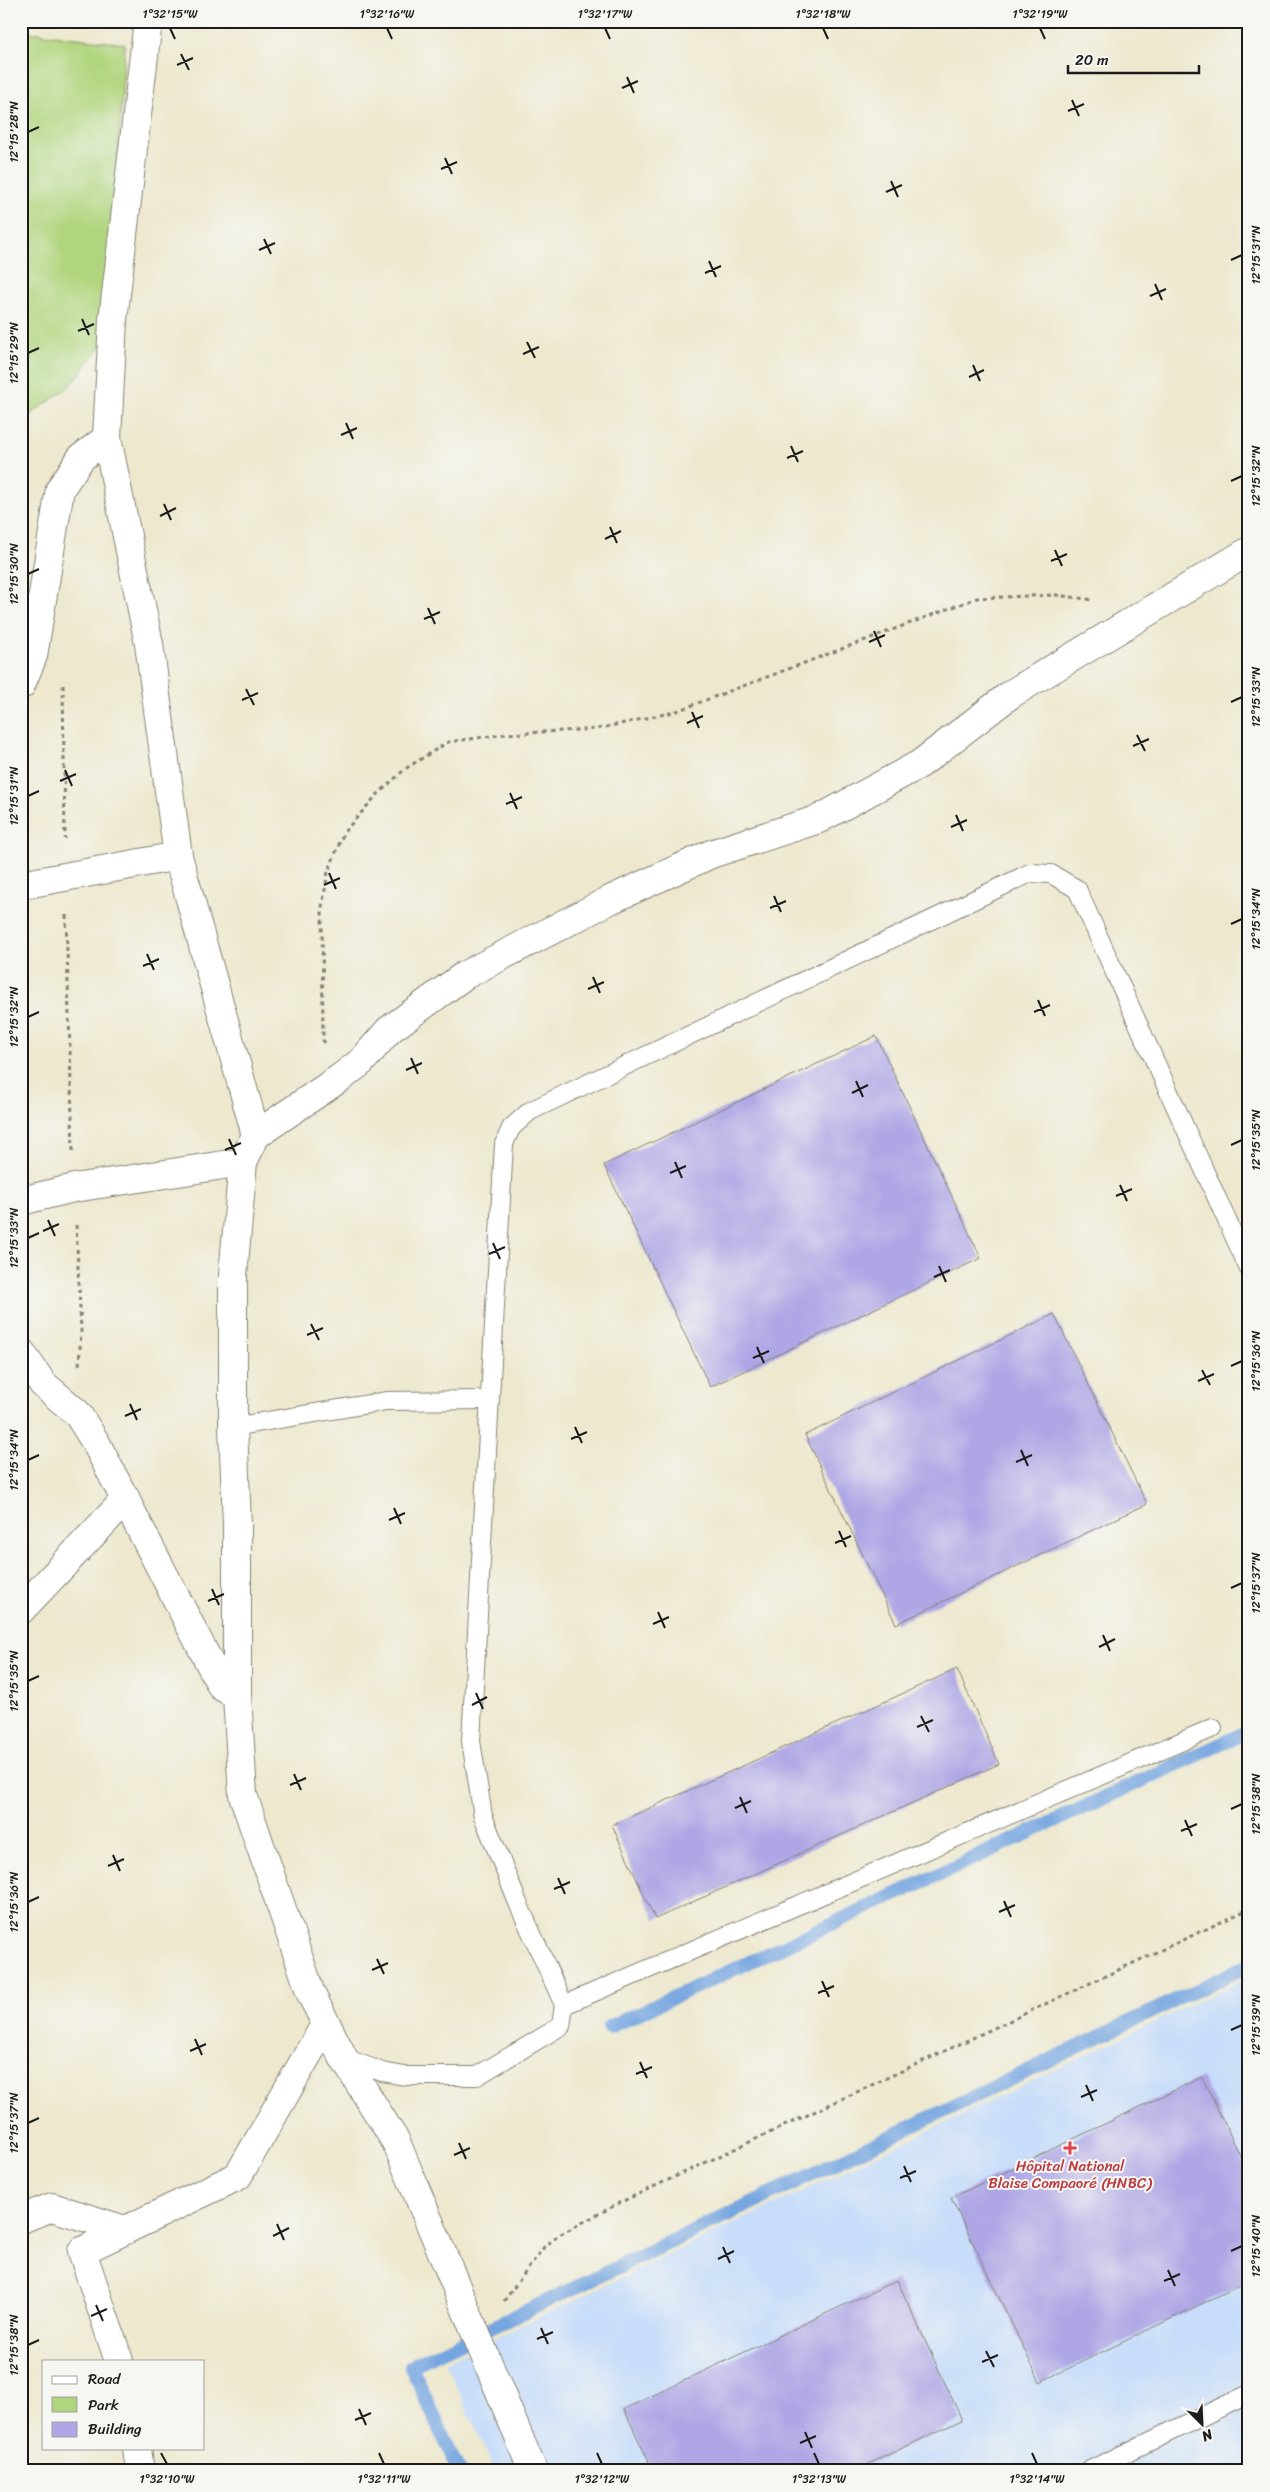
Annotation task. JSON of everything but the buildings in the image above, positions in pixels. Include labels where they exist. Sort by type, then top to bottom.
[{"type":"street","points":[[148,21],[113,320],[107,438],[149,644],[178,856],[256,1136]]},
{"type":"street","points":[[21,685],[33,656],[60,490],[81,458],[107,438]]},
{"type":"street","points":[[533,2471],[396,2142],[342,2058],[311,1994],[243,1795],[238,1695],[237,1524],[233,1427],[233,1275],[243,1162],[256,1136],[361,1062],[390,1030],[464,975],[610,900],[711,854],[819,819],[920,764],[1011,694],[1249,551]]},
{"type":"street","points":[[21,885],[178,856]]},
{"type":"street","points":[[21,1201],[74,1188],[243,1162]]},
{"type":"street","points":[[21,1352],[43,1384],[77,1413],[96,1443],[222,1687],[238,1695]]},
{"type":"street","points":[[21,1610],[126,1499]]},
{"type":"street","points":[[119,2360],[82,2251],[238,2176],[326,2024]]},
{"type":"street","points":[[21,2219],[52,2207],[125,2230]]},
{"type":"street","points":[[137,2450],[140,2471]]},
{"type":"lane","points":[[342,2058],[382,2072],[405,2076],[477,2076],[561,2026],[564,2005],[518,1904],[483,1816],[471,1741],[504,1144],[511,1128],[530,1111],[1030,873],[1051,874],[1077,889],[1249,1269]]},
{"type":"lane","points":[[233,1427],[386,1401],[490,1400]]},
{"type":"lane","points":[[564,2005],[1214,1728]]},
{"type":"lane","points":[[1088,2471],[1249,2394]]},
{"type":"path","points":[[361,1062],[337,1057],[323,1040],[322,907],[328,872],[344,832],[376,795],[405,769],[448,742],[506,734],[597,729],[674,712],[977,598],[1056,595],[1156,607]]},
{"type":"path","points":[[63,678],[65,877],[74,1188],[81,1330],[77,1413]]},
{"type":"path","points":[[478,2338],[495,2312],[544,2248],[559,2235],[621,2202],[1249,1909]]},
{"type":"shaded area","name":"Hôpital National Blaise Compaoré (HNBC)","points":[[1249,1977],[1249,2471],[495,2471],[445,2362]]},
{"type":"green space","points":[[21,31],[125,44],[107,338],[70,386],[30,415],[21,417]]},
{"type":"waterway","points":[[609,2027],[1249,1731]]},
{"type":"waterway","points":[[459,2471],[411,2366],[1249,1965]]},
{"type":"place","name":"Hôpital National Blaise Compaoré (HNBC)","points":[[1070,2148]]}]
